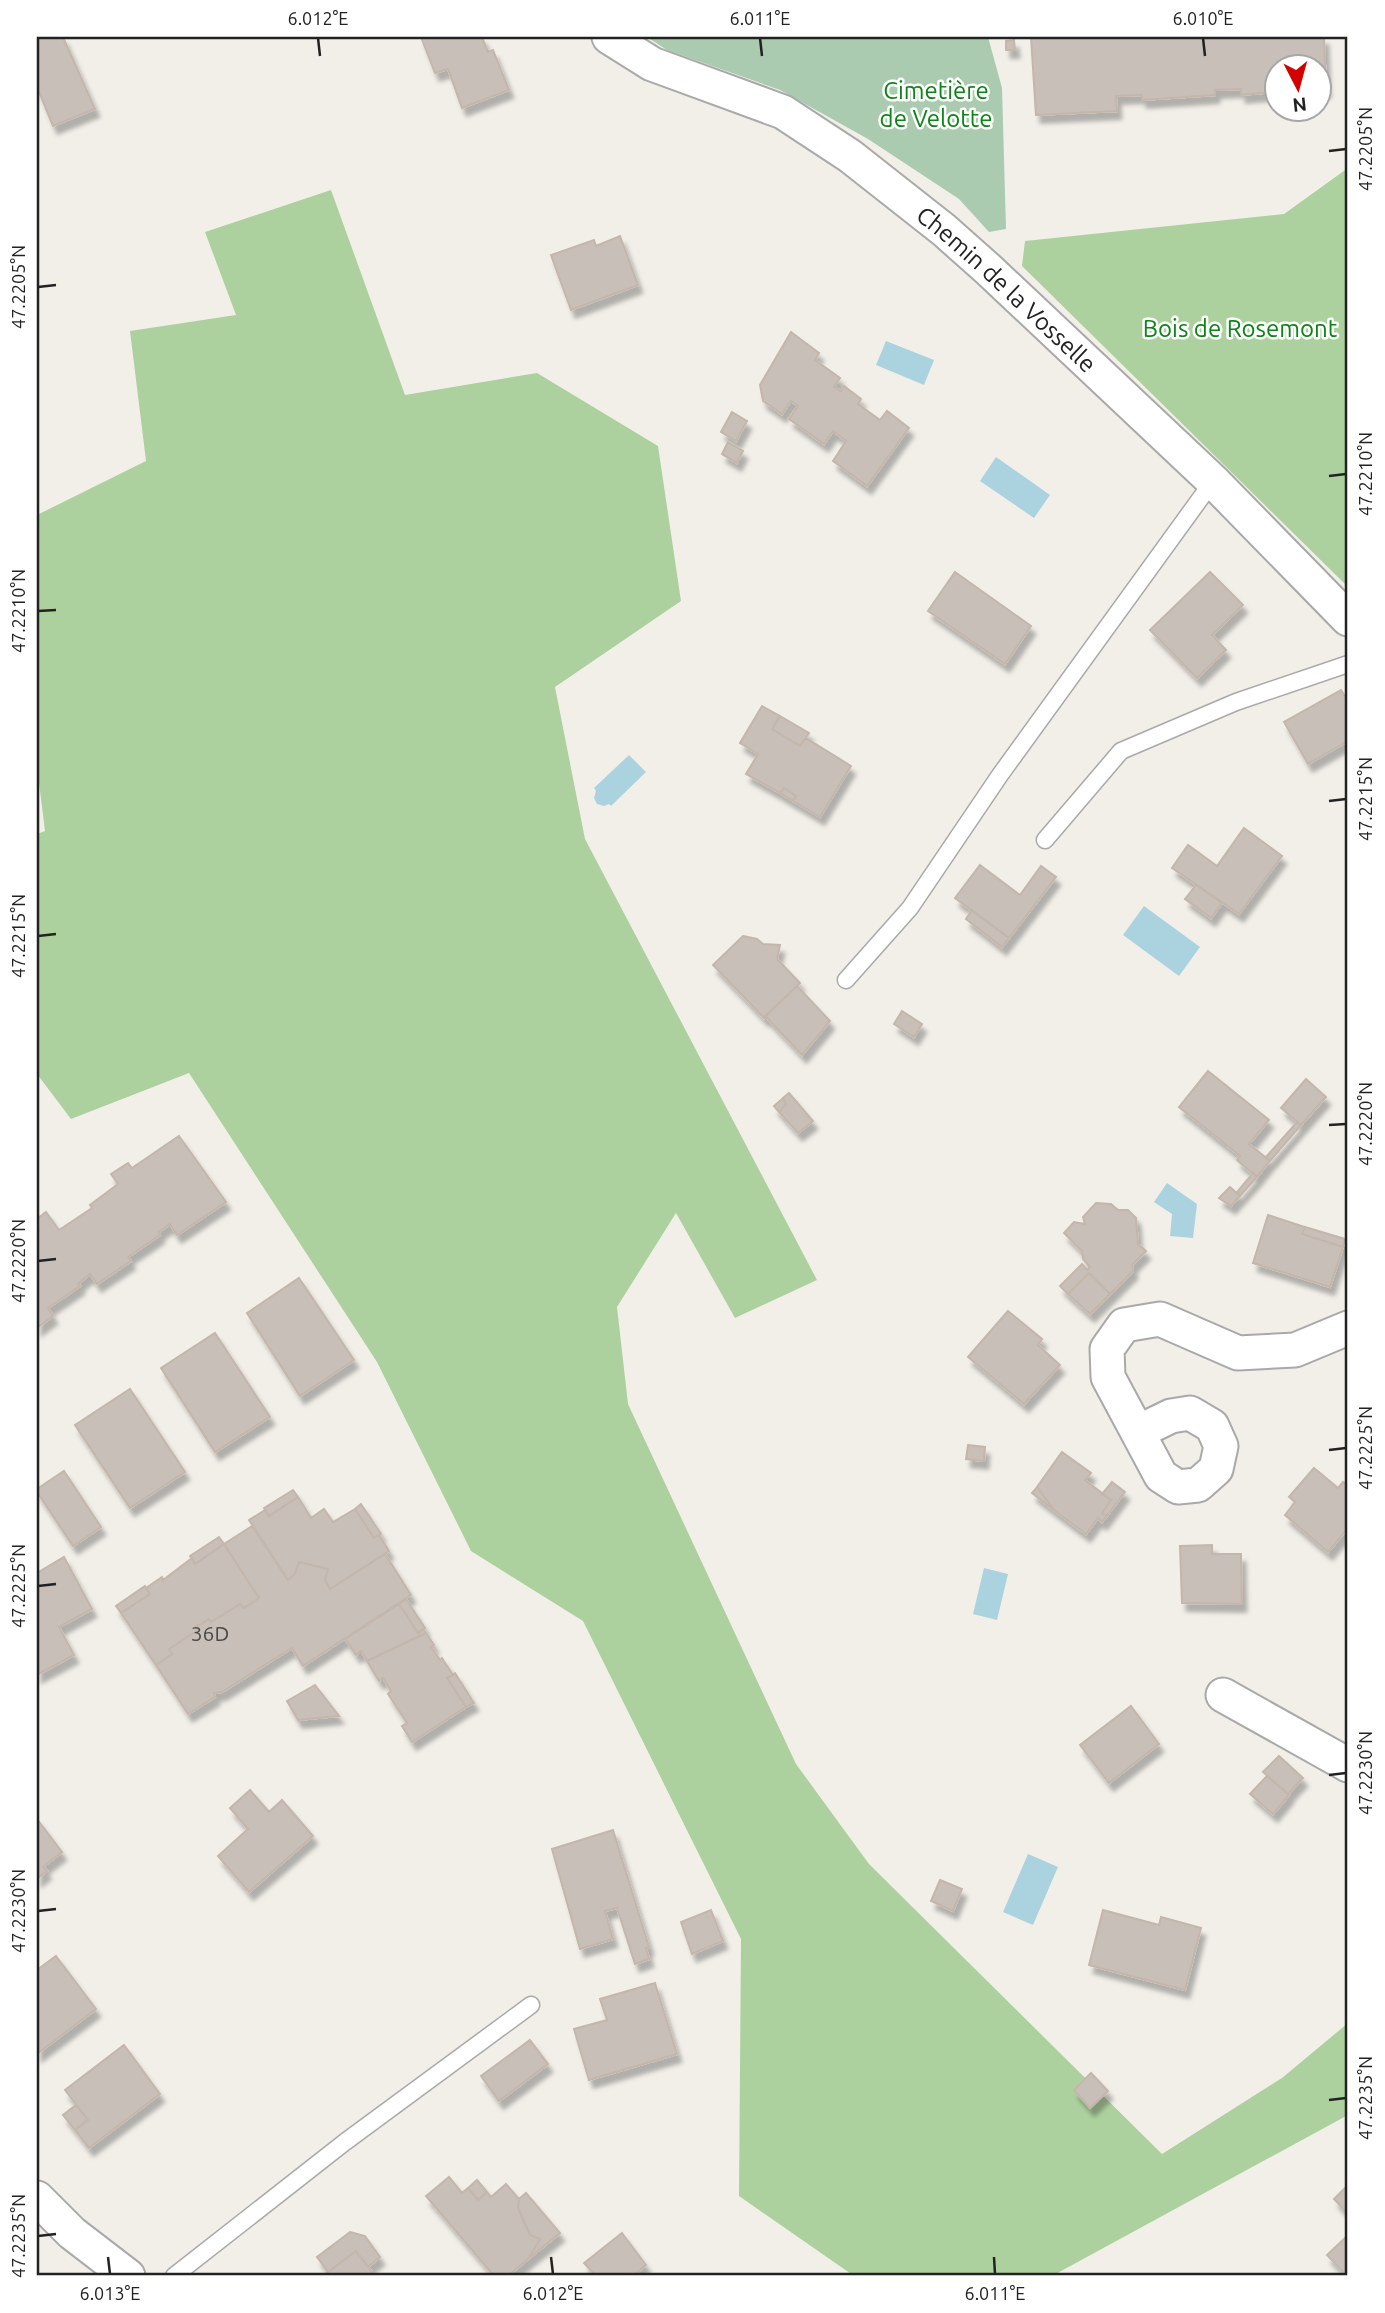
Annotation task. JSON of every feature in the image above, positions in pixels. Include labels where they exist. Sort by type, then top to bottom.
[{"type":"street","name":"Chemin de la Vosselle","points":[[609,37],[652,64],[783,112],[850,156],[944,230],[1213,481],[1348,619]]},
{"type":"street","points":[[1138,1432],[1108,1377],[1107,1349],[1124,1325],[1160,1319],[1238,1353],[1295,1350],[1348,1328]]},
{"type":"street","points":[[1223,1695],[1348,1765]]},
{"type":"street","points":[[37,2198],[72,2233],[128,2276]]},
{"type":"lane","points":[[846,980],[910,908],[1000,775],[1213,481]]},
{"type":"lane","points":[[1045,839],[1121,751],[1236,702],[1348,664]]},
{"type":"lane","points":[[174,2276],[345,2142],[531,2005]]},
{"type":"green space","name":"Cimetière de Velotte","points":[[647,37],[988,37],[1002,88],[1006,229],[989,232],[959,199],[868,139],[780,90],[667,50]]},
{"type":"green space","name":"Bois de Rosemont","points":[[1348,168],[1348,587],[1022,266],[1025,241],[1284,214]]},
{"type":"green space","points":[[331,190],[405,395],[537,373],[658,446],[681,601],[555,687],[585,839],[817,1280],[735,1318],[676,1213],[617,1307],[628,1404],[796,1764],[869,1864],[1162,2154],[1282,2078],[1348,2023],[1348,2115],[1052,2276],[854,2276],[739,2196],[741,1939],[583,1621],[471,1551],[377,1362],[189,1073],[71,1119],[37,1074],[37,834],[45,831],[37,767],[37,515],[146,461],[130,331],[236,315],[205,232]]},
{"type":"water","points":[[886,341],[934,360],[924,385],[876,365]]},
{"type":"water","points":[[996,457],[1050,495],[1034,518],[980,481]]},
{"type":"water","points":[[629,755],[646,772],[611,806],[597,804],[594,788]]},
{"type":"water","points":[[1144,906],[1200,947],[1179,976],[1123,935]]},
{"type":"water","points":[[1167,1183],[1197,1204],[1193,1238],[1170,1236],[1172,1214],[1154,1202]]},
{"type":"water","points":[[984,1568],[1008,1574],[997,1620],[973,1614]]},
{"type":"water","points":[[1028,1854],[1058,1867],[1033,1925],[1003,1912]]},
{"type":"building","points":[[37,37],[63,37],[95,109],[53,126],[37,87]]},
{"type":"building","points":[[421,37],[482,37],[488,52],[493,50],[509,90],[462,108],[448,69],[435,73]]},
{"type":"building","points":[[1031,37],[1324,37],[1325,52],[1262,52],[1262,93],[1241,95],[1241,89],[1215,90],[1215,95],[1142,100],[1142,95],[1116,96],[1117,111],[1036,115]]},
{"type":"building","points":[[1014,40],[1015,50],[1006,50],[1006,41]]},
{"type":"building","points":[[620,236],[638,285],[571,310],[551,255],[594,240],[596,246]]},
{"type":"building","points":[[791,332],[819,353],[815,360],[840,378],[834,387],[841,391],[844,386],[861,399],[858,404],[880,420],[887,411],[909,428],[867,486],[833,461],[846,441],[833,431],[824,444],[789,419],[798,406],[791,401],[782,414],[763,401],[760,385]]},
{"type":"building","points":[[732,412],[747,421],[736,441],[721,432]]},
{"type":"building","points":[[728,442],[743,451],[737,463],[722,454]]},
{"type":"building","points":[[955,572],[1031,626],[1005,664],[928,611]]},
{"type":"building","points":[[1210,572],[1243,605],[1212,635],[1226,650],[1197,678],[1150,630]]},
{"type":"building","points":[[1341,690],[1348,701],[1348,741],[1308,764],[1284,722]]},
{"type":"building","points":[[762,706],[780,716],[772,729],[800,746],[806,738],[851,766],[820,817],[793,801],[796,796],[784,788],[780,793],[746,774],[758,754],[740,743]]},
{"type":"building","points":[[780,716],[809,733],[800,746],[772,729]]},
{"type":"building","points":[[784,788],[796,796],[793,801],[780,793]]},
{"type":"building","points":[[1244,828],[1282,856],[1239,914],[1172,868],[1188,845],[1217,866]]},
{"type":"building","points":[[980,865],[1020,895],[1041,866],[1056,877],[1009,938],[955,898]]},
{"type":"building","points":[[1196,885],[1222,903],[1211,918],[1185,899]]},
{"type":"building","points":[[972,910],[1009,938],[1002,947],[966,919]]},
{"type":"building","points":[[743,936],[757,939],[763,944],[780,945],[777,959],[800,983],[764,1018],[713,965]]},
{"type":"building","points":[[797,986],[830,1021],[802,1055],[765,1016]]},
{"type":"building","points":[[902,1011],[922,1024],[914,1037],[894,1024]]},
{"type":"building","points":[[1208,1071],[1269,1120],[1249,1144],[1270,1161],[1257,1177],[1237,1160],[1240,1156],[1179,1107]]},
{"type":"building","points":[[1306,1079],[1326,1097],[1301,1125],[1281,1108]]},
{"type":"building","points":[[789,1093],[813,1121],[798,1133],[779,1112],[786,1104],[783,1098]]},
{"type":"building","points":[[783,1098],[786,1104],[779,1112],[774,1106]]},
{"type":"building","points":[[1297,1122],[1301,1125],[1270,1161],[1266,1157]]},
{"type":"building","points":[[179,1136],[226,1202],[177,1235],[170,1224],[159,1232],[160,1235],[128,1257],[131,1261],[97,1284],[90,1274],[78,1284],[80,1286],[48,1308],[53,1316],[37,1328],[37,1219],[46,1212],[59,1230],[92,1208],[90,1205],[118,1184],[111,1174],[128,1163],[132,1168]]},
{"type":"building","points":[[1253,1173],[1257,1177],[1240,1196],[1237,1192]]},
{"type":"building","points":[[1230,1187],[1240,1196],[1231,1206],[1219,1198]]},
{"type":"building","points":[[1096,1203],[1111,1204],[1118,1210],[1128,1210],[1136,1218],[1138,1244],[1146,1251],[1132,1265],[1133,1271],[1110,1294],[1089,1273],[1068,1294],[1060,1286],[1082,1264],[1087,1270],[1090,1267],[1083,1259],[1082,1251],[1064,1233],[1074,1222],[1085,1224],[1083,1217]]},
{"type":"building","points":[[1268,1215],[1305,1227],[1302,1234],[1343,1247],[1330,1287],[1253,1263]]},
{"type":"building","points":[[1305,1227],[1345,1239],[1343,1247],[1302,1234]]},
{"type":"building","points":[[1089,1273],[1110,1294],[1090,1314],[1068,1294]]},
{"type":"building","points":[[299,1278],[354,1360],[300,1396],[247,1313]]},
{"type":"building","points":[[1008,1311],[1042,1339],[1038,1345],[1060,1365],[1024,1404],[968,1357]]},
{"type":"building","points":[[215,1333],[270,1417],[215,1452],[161,1368]]},
{"type":"building","points":[[130,1389],[185,1472],[130,1508],[75,1425]]},
{"type":"building","points":[[968,1445],[985,1447],[984,1461],[966,1459]]},
{"type":"building","points":[[1062,1452],[1091,1473],[1085,1480],[1111,1500],[1102,1513],[1107,1516],[1102,1522],[1098,1518],[1086,1534],[1055,1511],[1037,1487]]},
{"type":"building","points":[[1314,1468],[1338,1488],[1343,1482],[1348,1486],[1348,1528],[1328,1552],[1285,1515],[1295,1502],[1289,1497]]},
{"type":"building","points":[[64,1471],[101,1527],[73,1546],[37,1492],[37,1489]]},
{"type":"building","points":[[1112,1482],[1125,1492],[1107,1516],[1102,1513],[1111,1500],[1102,1494]]},
{"type":"building","points":[[1037,1487],[1055,1511],[1032,1493]]},
{"type":"building","points":[[293,1490],[298,1497],[269,1516],[264,1508]]},
{"type":"building","points":[[298,1497],[311,1518],[324,1509],[333,1522],[355,1509],[374,1538],[379,1535],[389,1551],[330,1589],[325,1580],[328,1569],[299,1562],[295,1574],[288,1580],[249,1520],[265,1510],[269,1516]]},
{"type":"building","points":[[361,1504],[381,1534],[374,1538],[355,1509]]},
{"type":"building","points":[[252,1526],[288,1580],[295,1574],[299,1562],[328,1569],[325,1580],[330,1589],[385,1554],[411,1595],[303,1666],[292,1648],[222,1692],[214,1693],[215,1697],[188,1714],[156,1665],[172,1654],[169,1649],[198,1630],[196,1627],[209,1619],[211,1622],[240,1604],[244,1608],[259,1598],[224,1544]]},
{"type":"building","points":[[219,1537],[224,1544],[195,1564],[190,1556]]},
{"type":"building","points":[[224,1544],[259,1598],[244,1608],[240,1604],[211,1622],[209,1619],[196,1627],[198,1630],[169,1649],[172,1654],[156,1665],[121,1613],[150,1594],[146,1588],[162,1577],[163,1580],[192,1558],[195,1564]]},
{"type":"building","points":[[1212,1545],[1212,1554],[1241,1554],[1242,1604],[1182,1603],[1180,1546]]},
{"type":"building","points":[[64,1557],[92,1609],[59,1627],[74,1655],[37,1675],[37,1573]]},
{"type":"building","points":[[145,1586],[150,1594],[121,1613],[116,1606]]},
{"type":"building","points":[[406,1599],[425,1628],[418,1633],[399,1604]]},
{"type":"building","points":[[399,1604],[418,1633],[423,1629],[426,1633],[367,1661],[361,1651],[356,1655],[345,1639]]},
{"type":"building","points":[[426,1633],[434,1645],[431,1647],[453,1675],[447,1678],[466,1707],[412,1742],[402,1726],[407,1723],[388,1694],[391,1691],[383,1678],[379,1681],[367,1661]]},
{"type":"building","points":[[455,1673],[474,1703],[466,1707],[447,1678]]},
{"type":"building","points":[[315,1685],[339,1716],[298,1720],[287,1701]]},
{"type":"building","points":[[1131,1706],[1159,1744],[1109,1783],[1080,1745]]},
{"type":"building","points":[[1279,1756],[1303,1778],[1288,1794],[1263,1772]]},
{"type":"building","points":[[1267,1776],[1289,1795],[1273,1814],[1250,1794]]},
{"type":"building","points":[[250,1790],[269,1812],[282,1800],[313,1836],[249,1892],[218,1856],[248,1829],[230,1808]]},
{"type":"building","points":[[37,1819],[62,1852],[43,1867],[47,1871],[37,1879]]},
{"type":"building","points":[[613,1830],[649,1947],[646,1948],[649,1959],[635,1964],[617,1908],[605,1911],[613,1939],[580,1949],[552,1849]]},
{"type":"building","points":[[940,1880],[962,1889],[953,1911],[931,1901]]},
{"type":"building","points":[[711,1910],[723,1941],[692,1954],[681,1922]]},
{"type":"building","points":[[1103,1910],[1159,1925],[1161,1917],[1201,1928],[1185,1990],[1089,1965]]},
{"type":"building","points":[[56,1956],[96,2009],[37,2054],[37,1970]]},
{"type":"building","points":[[655,1983],[677,2054],[589,2080],[574,2029],[607,2020],[600,1999]]},
{"type":"building","points":[[530,2040],[548,2064],[499,2101],[481,2076]]},
{"type":"building","points":[[124,2045],[160,2094],[89,2148],[75,2130],[88,2120],[65,2090]]},
{"type":"building","points":[[1091,2073],[1108,2091],[1090,2108],[1074,2090]]},
{"type":"building","points":[[76,2105],[88,2120],[75,2130],[63,2115]]},
{"type":"building","points":[[449,2177],[462,2193],[468,2188],[478,2200],[487,2192],[491,2197],[506,2184],[519,2199],[518,2208],[530,2235],[540,2239],[528,2259],[508,2276],[494,2276],[426,2196]]},
{"type":"building","points":[[477,2180],[487,2192],[478,2200],[468,2188]]},
{"type":"building","points":[[1348,2185],[1348,2214],[1334,2199]]},
{"type":"building","points":[[526,2193],[560,2233],[528,2259],[540,2239],[530,2235],[518,2208],[519,2199]]},
{"type":"building","points":[[350,2232],[365,2236],[380,2257],[368,2267],[356,2251],[328,2272],[317,2257]]},
{"type":"building","points":[[622,2233],[646,2265],[633,2276],[596,2276],[584,2263]]},
{"type":"building","points":[[1348,2235],[1348,2276],[1347,2276],[1327,2255]]},
{"type":"building","points":[[356,2251],[375,2276],[323,2276],[328,2272]]}]
